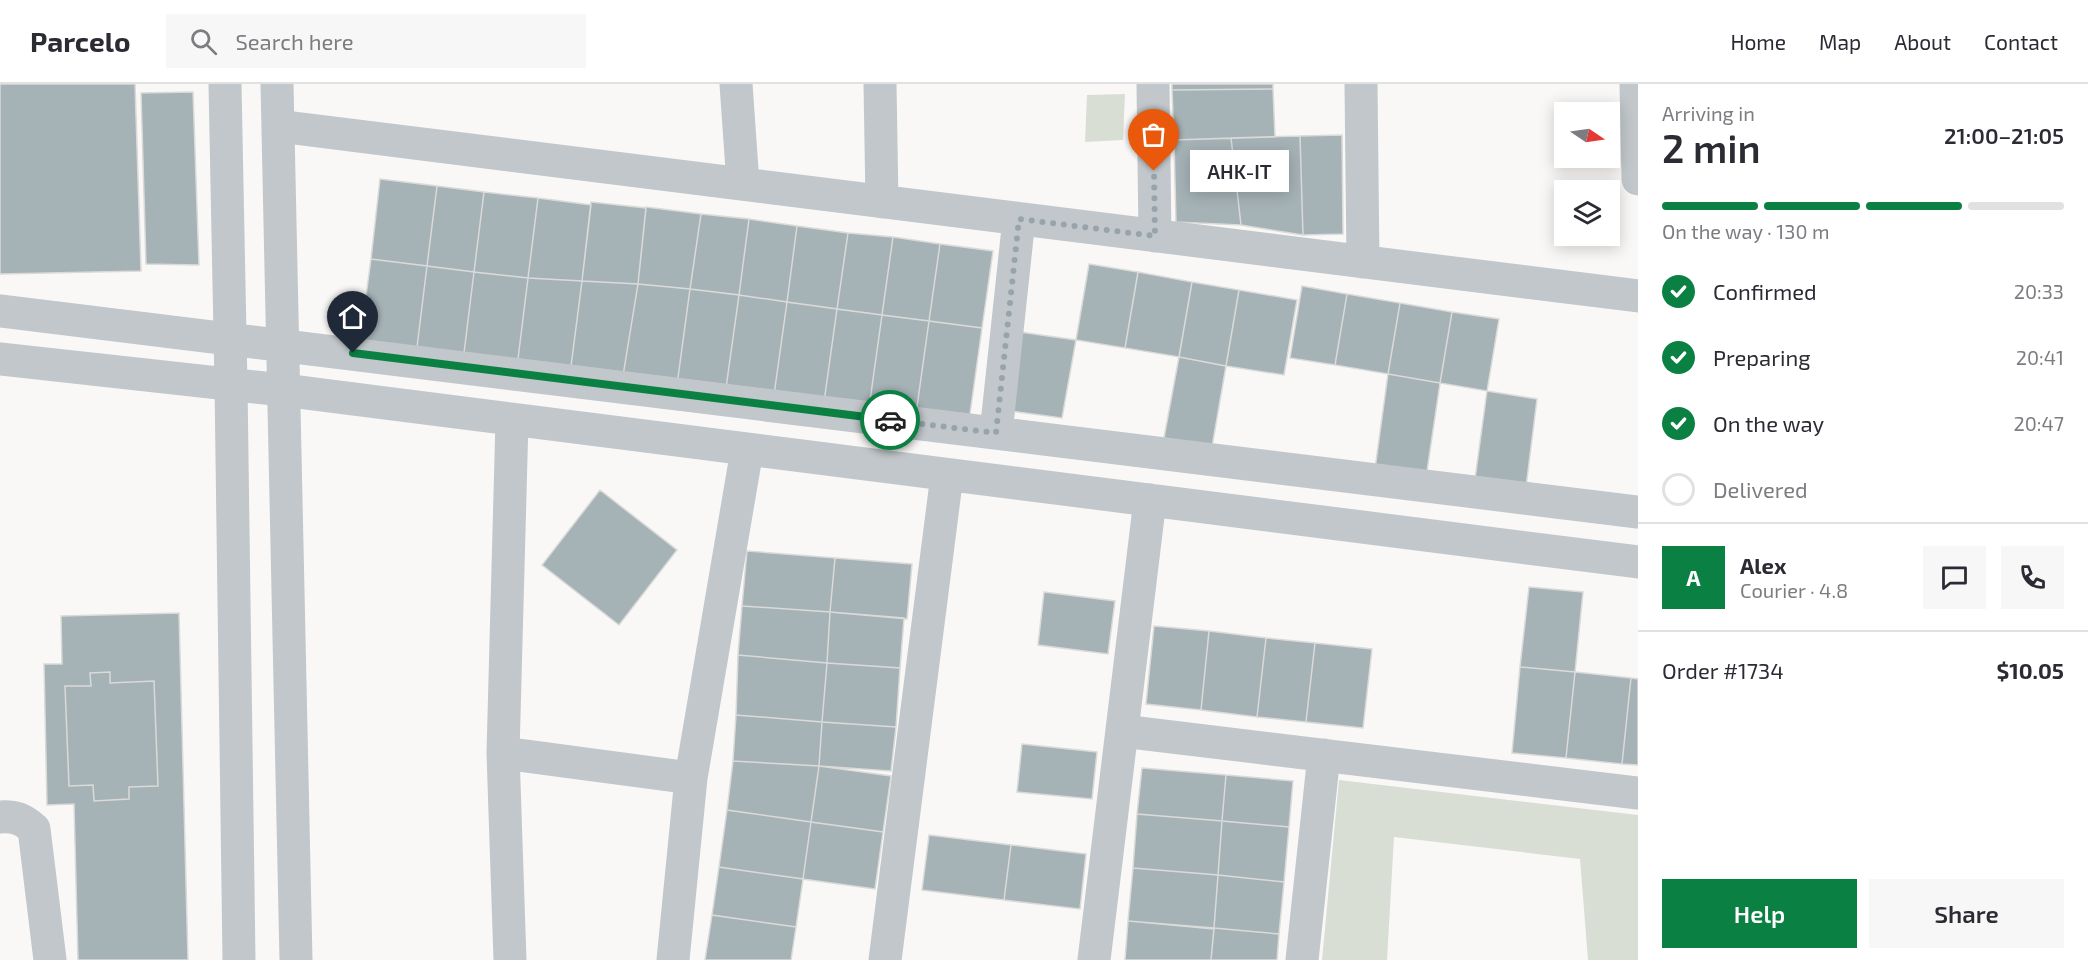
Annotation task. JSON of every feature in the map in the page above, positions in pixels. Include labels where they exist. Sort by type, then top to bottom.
[{"type":"street","points":[[225,84],[240,960]]},
{"type":"street","points":[[277,84],[296,960]]},
{"type":"street","points":[[735,84],[743,184]]},
{"type":"street","points":[[880,84],[882,202]]},
{"type":"street","points":[[1153,84],[1155,236]]},
{"type":"street","points":[[1361,84],[1363,262]]},
{"type":"street","points":[[1636,84],[1638,179]]},
{"type":"street","points":[[278,126],[1638,296]]},
{"type":"street","points":[[996,433],[1019,219]]},
{"type":"street","points":[[0,311],[1638,512]]},
{"type":"street","points":[[0,359],[283,390],[1638,562]]},
{"type":"street","points":[[510,960],[503,753],[512,420]]},
{"type":"street","points":[[673,960],[691,778],[747,450]]},
{"type":"street","points":[[885,960],[947,475]]},
{"type":"street","points":[[1336,524],[1342,476]]},
{"type":"street","points":[[1094,960],[1150,500]]},
{"type":"street","points":[[1122,731],[1638,793]]},
{"type":"street","points":[[503,753],[691,778]]},
{"type":"street","points":[[1302,960],[1324,755]]},
{"type":"street","points":[[0,817],[12,816],[24,820],[34,829],[50,960]]},
{"type":"shaded area","points":[[1125,94],[1123,140],[1085,142],[1087,95]]},
{"type":"shaded area","points":[[1339,780],[1638,815],[1638,960],[1588,960],[1580,859],[1394,837],[1387,960],[1322,960]]},
{"type":"building","points":[[0,84],[135,84],[141,271],[0,274]]},
{"type":"building","points":[[1172,84],[1273,84],[1273,89],[1172,90]]},
{"type":"building","points":[[1273,89],[1275,137],[1174,140],[1172,90]]},
{"type":"building","points":[[193,92],[199,265],[146,264],[141,93]]},
{"type":"building","points":[[1342,135],[1343,234],[1303,235],[1300,136]]},
{"type":"building","points":[[1300,136],[1303,235],[1241,225],[1231,138]]},
{"type":"building","points":[[1231,138],[1241,225],[1176,222],[1174,140]]},
{"type":"building","points":[[380,179],[437,186],[427,266],[371,259]]},
{"type":"building","points":[[437,186],[484,192],[474,272],[427,266]]},
{"type":"building","points":[[484,192],[538,198],[528,278],[474,272]]},
{"type":"building","points":[[538,198],[591,205],[582,281],[528,278]]},
{"type":"building","points":[[591,202],[646,208],[638,284],[582,281]]},
{"type":"building","points":[[646,207],[701,214],[690,289],[638,284]]},
{"type":"building","points":[[701,214],[749,219],[739,295],[690,289]]},
{"type":"building","points":[[749,219],[797,226],[787,302],[739,295]]},
{"type":"building","points":[[797,226],[848,233],[837,309],[787,302]]},
{"type":"building","points":[[848,233],[893,237],[882,315],[837,309]]},
{"type":"building","points":[[893,237],[940,244],[929,321],[882,315]]},
{"type":"building","points":[[940,244],[993,251],[982,328],[929,321]]},
{"type":"building","points":[[371,259],[427,266],[416,355],[359,348]]},
{"type":"building","points":[[1089,264],[1138,272],[1125,348],[1076,340]]},
{"type":"building","points":[[427,266],[474,272],[463,361],[416,355]]},
{"type":"building","points":[[474,272],[528,278],[517,367],[463,361]]},
{"type":"building","points":[[1138,272],[1192,282],[1179,357],[1125,348]]},
{"type":"building","points":[[528,278],[582,281],[570,374],[517,367]]},
{"type":"building","points":[[582,281],[638,284],[622,382],[570,374]]},
{"type":"building","points":[[1192,282],[1239,290],[1226,366],[1179,357]]},
{"type":"building","points":[[638,284],[690,289],[677,385],[622,382]]},
{"type":"building","points":[[1302,286],[1347,294],[1335,365],[1290,358]]},
{"type":"building","points":[[690,289],[739,295],[726,388],[677,385]]},
{"type":"building","points":[[1239,290],[1297,300],[1284,375],[1226,366]]},
{"type":"building","points":[[1347,294],[1400,303],[1388,374],[1335,365]]},
{"type":"building","points":[[739,295],[787,302],[774,395],[726,388]]},
{"type":"building","points":[[787,302],[837,309],[824,402],[774,395]]},
{"type":"building","points":[[1400,303],[1452,312],[1440,383],[1388,374]]},
{"type":"building","points":[[837,309],[882,315],[869,408],[824,402]]},
{"type":"building","points":[[1452,312],[1499,319],[1487,391],[1440,383]]},
{"type":"building","points":[[882,315],[929,321],[916,414],[869,408]]},
{"type":"building","points":[[929,321],[982,328],[969,421],[916,414]]},
{"type":"building","points":[[1013,331],[1076,340],[1062,418],[1004,410]]},
{"type":"building","points":[[1179,357],[1226,366],[1212,447],[1164,438]]},
{"type":"building","points":[[1388,374],[1440,383],[1426,478],[1375,469]]},
{"type":"building","points":[[1487,391],[1537,399],[1526,487],[1475,479]]},
{"type":"building","points":[[600,490],[677,550],[619,625],[542,565]]},
{"type":"building","points":[[747,551],[835,558],[830,612],[742,606]]},
{"type":"building","points":[[835,558],[912,564],[907,619],[830,612]]},
{"type":"building","points":[[1529,587],[1583,592],[1575,672],[1520,667]]},
{"type":"building","points":[[1044,592],[1115,601],[1108,654],[1038,645]]},
{"type":"building","points":[[742,606],[830,612],[827,663],[738,655]]},
{"type":"building","points":[[830,612],[904,618],[900,668],[827,663]]},
{"type":"building","points":[[179,613],[188,960],[78,960],[74,804],[47,805],[44,664],[62,664],[61,616]]},
{"type":"building","points":[[1154,626],[1209,631],[1201,710],[1146,704]]},
{"type":"building","points":[[1209,631],[1266,638],[1257,717],[1201,710]]},
{"type":"building","points":[[1266,638],[1315,643],[1306,722],[1257,717]]},
{"type":"building","points":[[1315,643],[1372,649],[1363,728],[1306,722]]},
{"type":"building","points":[[738,655],[827,663],[822,722],[736,715]]},
{"type":"building","points":[[827,663],[900,668],[896,727],[822,722]]},
{"type":"building","points":[[1520,667],[1575,672],[1566,758],[1512,753]]},
{"type":"building","points":[[110,672],[110,683],[154,681],[158,786],[129,787],[129,799],[94,801],[93,785],[69,786],[65,686],[91,686],[90,673]]},
{"type":"building","points":[[1575,672],[1631,678],[1622,764],[1566,758]]},
{"type":"building","points":[[1631,678],[1638,679],[1638,765],[1622,764]]},
{"type":"building","points":[[736,715],[822,722],[819,766],[733,761]]},
{"type":"building","points":[[822,722],[896,727],[891,771],[819,766]]},
{"type":"building","points":[[1022,744],[1097,752],[1092,799],[1017,792]]},
{"type":"building","points":[[733,761],[819,766],[811,822],[727,810]]},
{"type":"building","points":[[819,766],[891,776],[883,832],[811,822]]},
{"type":"building","points":[[1142,768],[1226,775],[1222,821],[1137,814]]},
{"type":"building","points":[[1226,775],[1293,781],[1289,827],[1222,821]]},
{"type":"building","points":[[727,810],[811,822],[803,879],[719,867]]},
{"type":"building","points":[[1137,814],[1222,821],[1218,875],[1133,868]]},
{"type":"building","points":[[1222,821],[1289,827],[1284,882],[1218,875]]},
{"type":"building","points":[[811,822],[883,832],[875,889],[803,879]]},
{"type":"building","points":[[929,835],[1011,845],[1004,900],[922,890]]},
{"type":"building","points":[[1011,845],[1086,854],[1080,909],[1004,900]]},
{"type":"building","points":[[719,867],[803,879],[796,927],[712,915]]},
{"type":"building","points":[[1133,868],[1218,875],[1214,928],[1128,921]]},
{"type":"building","points":[[1218,875],[1284,882],[1279,934],[1214,928]]},
{"type":"building","points":[[712,915],[796,927],[791,960],[705,960]]},
{"type":"building","points":[[1128,921],[1214,929],[1211,960],[1125,960]]},
{"type":"building","points":[[1214,928],[1279,934],[1277,960],[1211,960]]},
{"type":"way so far","points":[[890,420],[996,433],[1019,219],[1155,236],[1154,171]]},
{"type":"place","name":"AHK-IT","points":[[1154,171]]},
{"type":"route","points":[[353,353],[890,420]]}]
